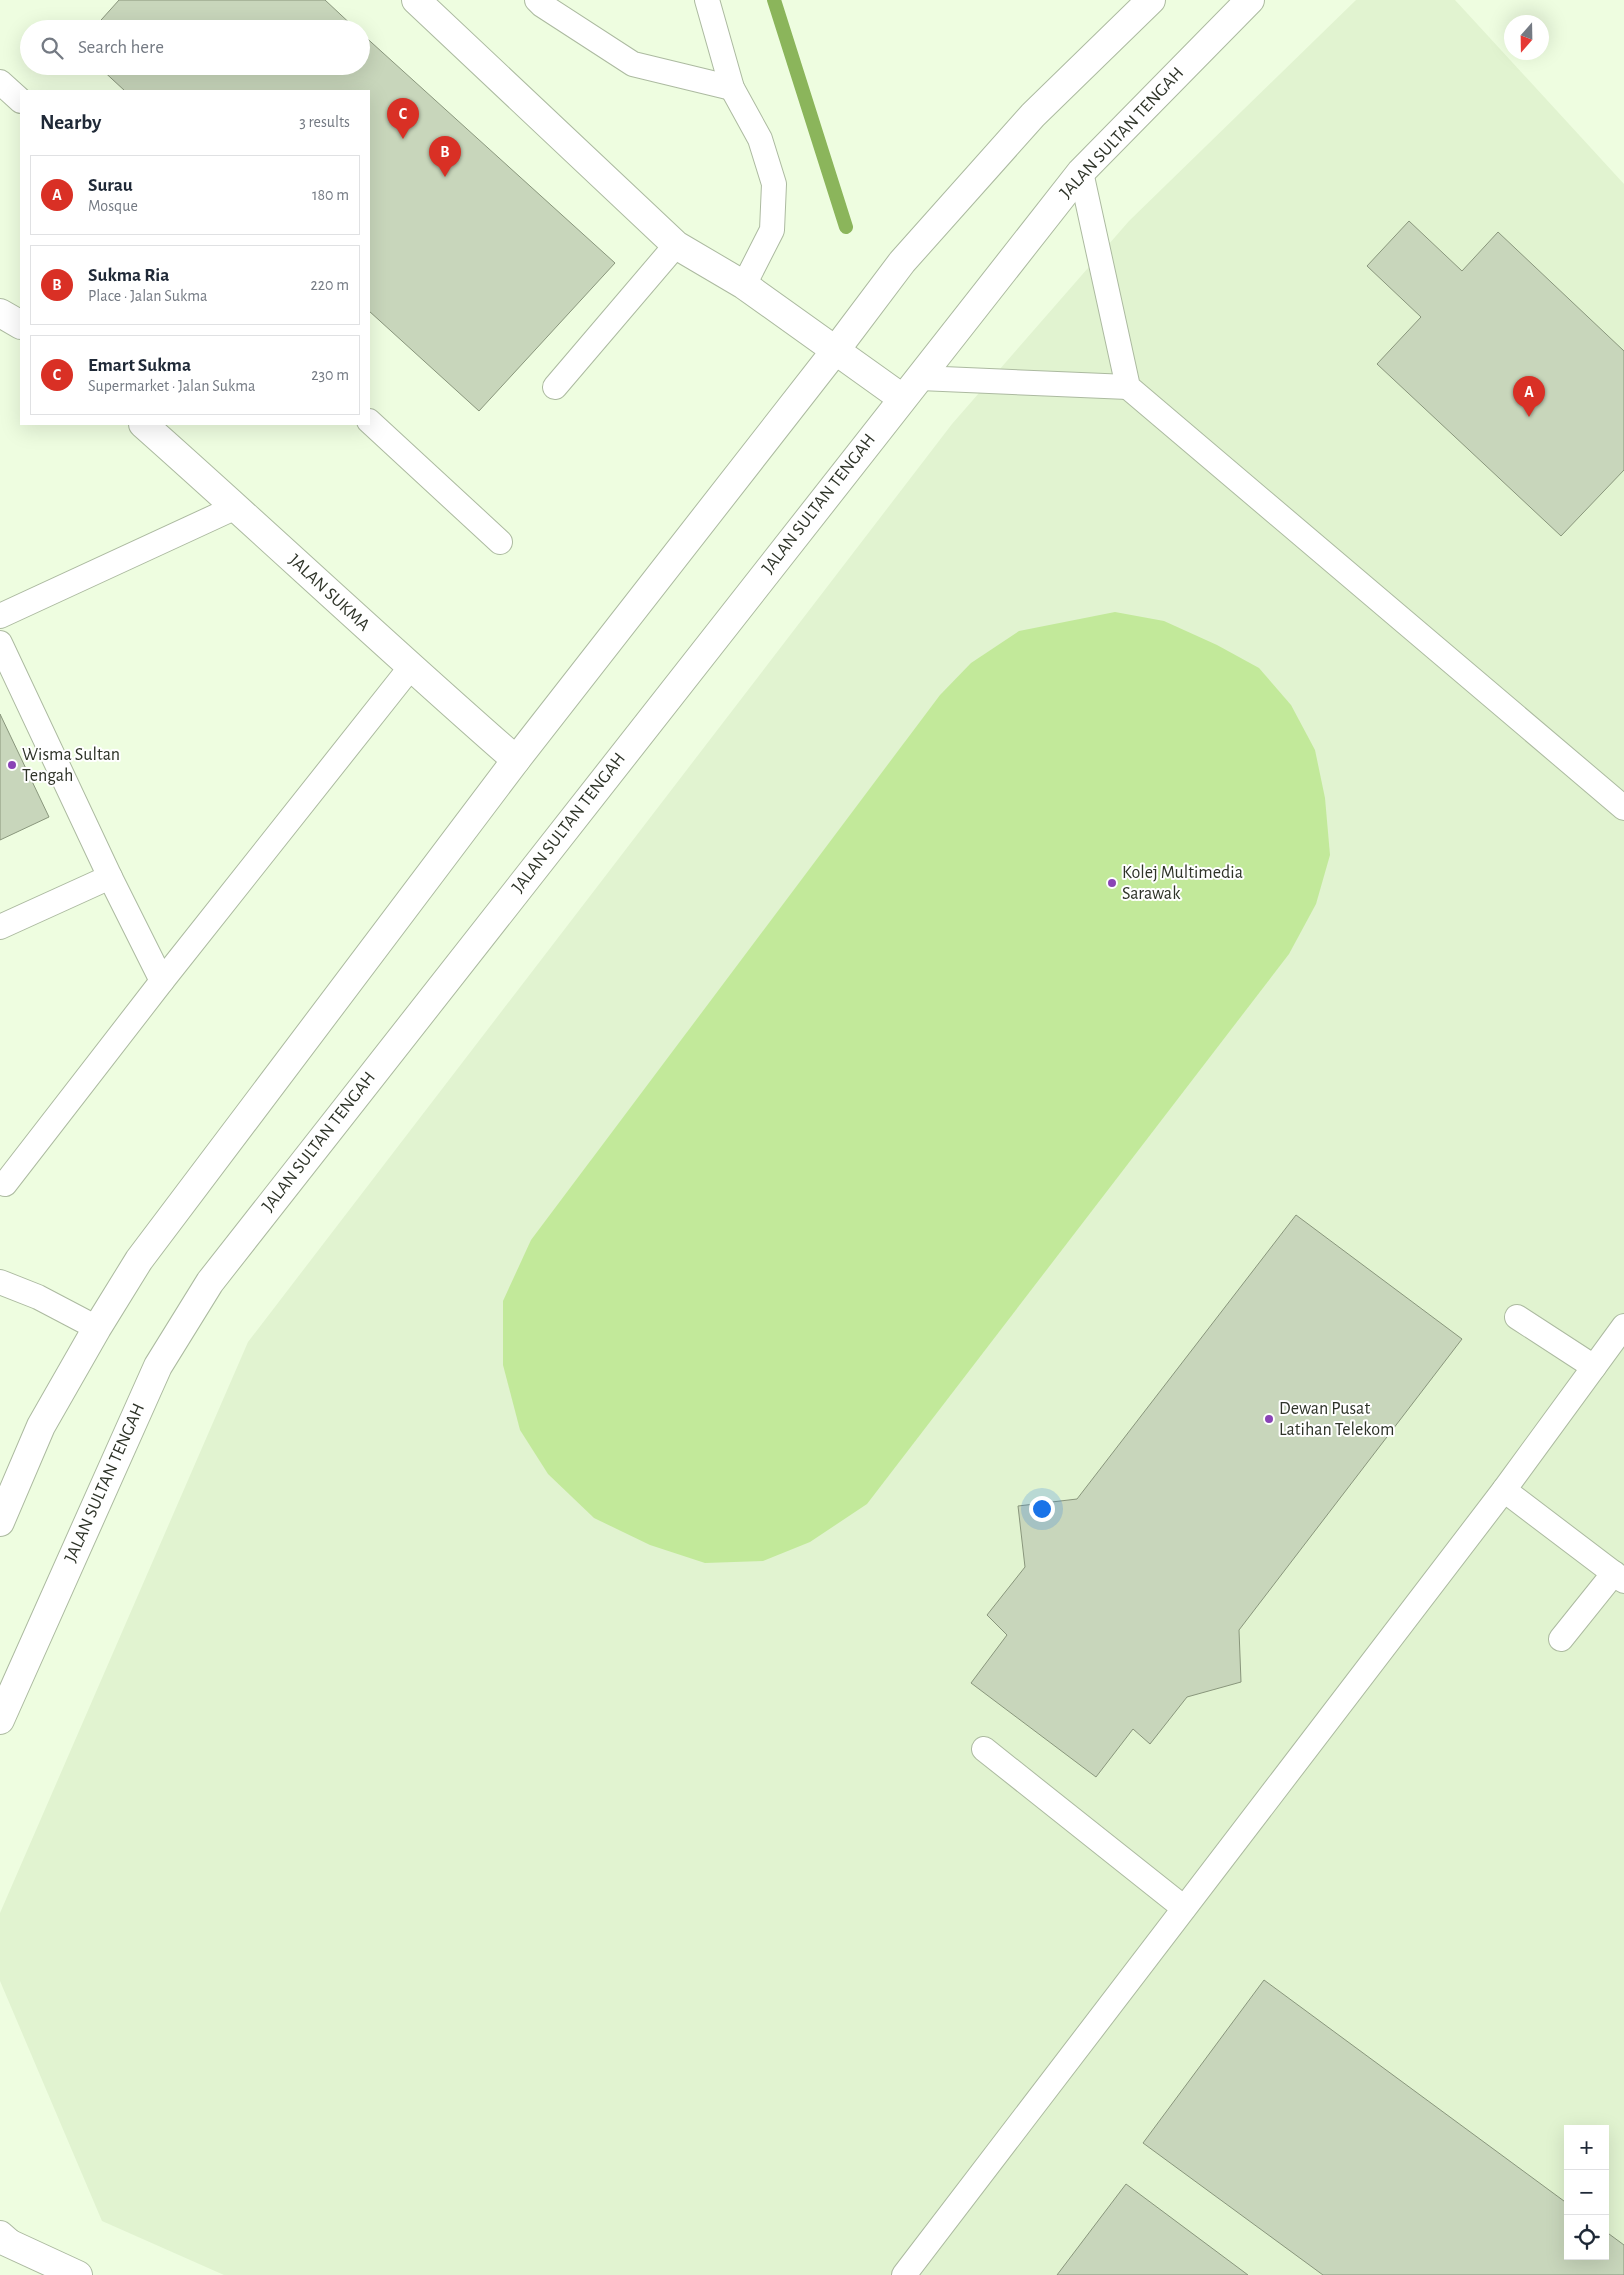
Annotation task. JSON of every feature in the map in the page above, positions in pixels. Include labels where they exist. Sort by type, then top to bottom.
[{"type":"main road","points":[[416,0],[676,245],[744,285],[902,398]]},
{"type":"main road","points":[[0,1522],[40,1426],[97,1328],[140,1260],[516,760],[835,351],[902,262],[1020,130],[1151,0]]},
{"type":"main road","name":"JALAN SULTAN TENGAH","points":[[0,1720],[158,1366],[210,1282],[902,398],[920,378],[1082,172],[1250,0]]},
{"type":"main road","points":[[0,313],[20,324]]},
{"type":"main road","name":"JALAN SUKMA","points":[[144,425],[410,668],[516,760]]},
{"type":"main road","points":[[3,2239],[78,2275]]},
{"type":"lane","points":[[536,0],[542,6],[633,64],[732,88]]},
{"type":"lane","points":[[707,0],[732,88],[760,139],[774,184],[772,230],[744,285]]},
{"type":"lane","points":[[0,82],[20,100]]},
{"type":"lane","points":[[1082,172],[1128,387],[1624,808]]},
{"type":"lane","points":[[555,387],[676,245]]},
{"type":"lane","points":[[920,378],[1128,387]]},
{"type":"lane","points":[[370,422],[500,542]]},
{"type":"lane","points":[[0,616],[236,507]]},
{"type":"lane","points":[[0,643],[110,877],[162,981]]},
{"type":"lane","points":[[5,1184],[162,981],[410,668]]},
{"type":"lane","points":[[0,928],[110,877]]},
{"type":"lane","points":[[0,1282],[38,1297],[97,1328]]},
{"type":"lane","points":[[1517,1317],[1594,1367]]},
{"type":"lane","points":[[904,2275],[1504,1490],[1624,1326]]},
{"type":"lane","points":[[1504,1490],[1619,1577],[1561,1639]]},
{"type":"lane","points":[[984,1749],[1184,1908]]},
{"type":"shaded area","name":"Kolej Multimedia Sarawak","points":[[1356,0],[1455,0],[1504,53],[1504,60],[1510,60],[1624,184],[1624,2275],[224,2275],[102,2221],[0,1981],[0,1913],[248,1342],[952,424],[1129,221]]},
{"type":"green space","points":[[1115,612],[1164,621],[1217,645],[1259,668],[1291,705],[1315,750],[1325,798],[1330,855],[1316,904],[1289,954],[867,1504],[810,1542],[763,1561],[705,1563],[650,1545],[594,1518],[548,1474],[520,1430],[503,1365],[503,1301],[531,1240],[940,695],[971,663],[1019,631]]},
{"type":"building","points":[[119,0],[325,0],[346,20],[101,20]]},
{"type":"building","points":[[370,41],[615,263],[479,411],[370,312],[370,90],[124,90],[108,75],[370,75]]},
{"type":"building","points":[[1409,221],[1462,271],[1498,232],[1624,351],[1624,470],[1561,536],[1377,364],[1421,317],[1367,266]]},
{"type":"building","name":"Wisma Sultan Tengah","points":[[0,714],[49,817],[0,840]]},
{"type":"building","name":"Dewan Pusat Latihan Telekom","points":[[1296,1215],[1462,1339],[1239,1630],[1241,1682],[1187,1697],[1150,1744],[1133,1729],[1096,1777],[971,1683],[1007,1635],[987,1615],[1025,1567],[1018,1506],[1077,1499]]},
{"type":"building","points":[[1264,1980],[1564,2201],[1564,2260],[1609,2260],[1609,2234],[1624,2245],[1624,2275],[1323,2275],[1143,2143]]},
{"type":"building","points":[[1126,2184],[1248,2275],[1057,2275]]},
{"type":"waterway","points":[[774,0],[846,227]]},
{"type":"place","name":"Emart Sukma","points":[[403,139]]},
{"type":"place","name":"Sukma Ria","points":[[445,177]]},
{"type":"place","name":"Surau","points":[[1529,417]]},
{"type":"place","name":"Wisma Sultan Tengah","points":[[12,765]]},
{"type":"place","name":"Kolej Multimedia Sarawak","points":[[1112,883]]},
{"type":"place","name":"Dewan Pusat Latihan Telekom","points":[[1269,1419]]}]
